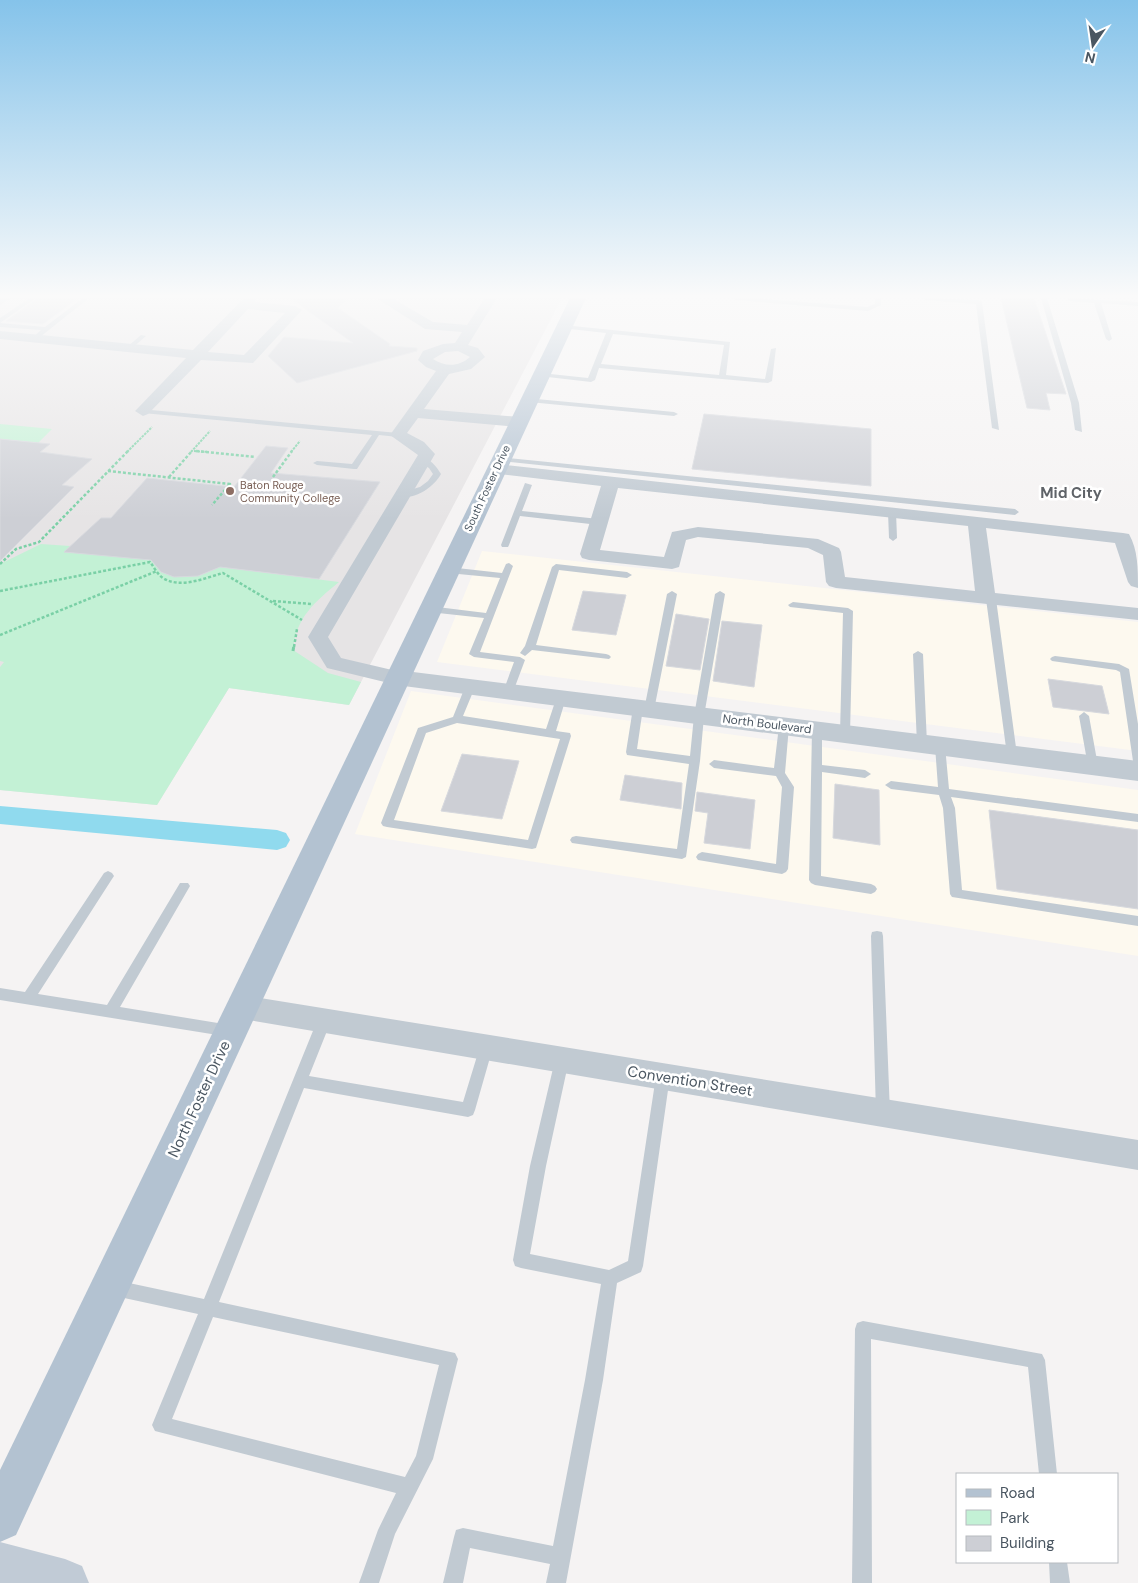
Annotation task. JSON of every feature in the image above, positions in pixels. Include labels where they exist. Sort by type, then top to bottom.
[{"type":"main road","name":"South Foster Drive","points":[[397,678],[542,372]]},
{"type":"main road","name":"North Foster Drive","points":[[0,1519],[397,678]]},
{"type":"main road","points":[[0,1565],[65,1583]]},
{"type":"street","points":[[143,411],[181,372]]},
{"type":"street","points":[[397,678],[334,663],[318,637],[426,454],[418,444],[398,435],[416,413],[443,372]]},
{"type":"street","points":[[416,413],[519,422]]},
{"type":"street","points":[[498,464],[611,482],[1123,538],[1138,582]]},
{"type":"street","points":[[611,482],[589,554],[672,564],[678,536],[698,532],[812,543],[832,552],[836,582],[1138,614]]},
{"type":"street","points":[[976,522],[989,599]]},
{"type":"street","name":"North Boulevard","points":[[397,678],[1138,771]]},
{"type":"street","name":"Convention Street","points":[[236,1019],[324,1021],[1138,1155]]},
{"type":"lane","points":[[541,375],[591,380],[594,372]]},
{"type":"lane","points":[[663,372],[768,381],[770,372]]},
{"type":"lane","points":[[722,377],[723,372]]},
{"type":"lane","points":[[988,372],[996,428]]},
{"type":"lane","points":[[1066,372],[1075,403],[1079,430]]},
{"type":"lane","points":[[529,400],[674,414]]},
{"type":"lane","points":[[143,411],[398,435]]},
{"type":"lane","points":[[317,463],[354,467],[377,433]]},
{"type":"lane","points":[[498,464],[658,474],[1015,512]]},
{"type":"lane","points":[[505,545],[528,485]]},
{"type":"lane","points":[[892,512],[893,538]]},
{"type":"lane","points":[[517,513],[598,522]]},
{"type":"lane","points":[[508,692],[520,660],[530,647],[556,567],[627,575]]},
{"type":"lane","points":[[448,570],[507,571],[474,654],[520,660]]},
{"type":"lane","points":[[672,594],[644,709],[631,752],[695,761]]},
{"type":"lane","points":[[576,840],[682,854],[695,761],[699,716],[720,594]]},
{"type":"lane","points":[[989,599],[1012,755]]},
{"type":"lane","points":[[794,605],[848,611],[845,734]]},
{"type":"lane","points":[[429,609],[490,616]]},
{"type":"lane","points":[[530,647],[606,657]]},
{"type":"lane","points":[[918,654],[931,745],[949,808],[956,894],[1138,921]]},
{"type":"lane","points":[[1055,659],[1119,667],[1125,671],[1138,761]]},
{"type":"lane","points":[[457,719],[470,687]]},
{"type":"lane","points":[[550,733],[561,698]]},
{"type":"lane","points":[[1084,716],[1093,766]]},
{"type":"lane","points":[[457,719],[566,736],[532,845],[387,823],[422,732],[457,719]]},
{"type":"lane","points":[[702,857],[782,870],[788,787],[778,773],[784,726]]},
{"type":"lane","points":[[817,731],[815,880],[871,888]]},
{"type":"lane","points":[[714,764],[778,773]]},
{"type":"lane","points":[[817,768],[864,774]]},
{"type":"lane","points":[[891,785],[1138,818]]},
{"type":"lane","points":[[28,998],[108,876]]},
{"type":"lane","points":[[110,1012],[184,886]]},
{"type":"lane","points":[[877,936],[883,1113]]},
{"type":"lane","points":[[0,994],[110,1012],[236,1019]]},
{"type":"lane","points":[[324,1021],[161,1425],[409,1487]]},
{"type":"lane","points":[[300,1081],[468,1110],[486,1048]]},
{"type":"lane","points":[[562,1060],[521,1260],[610,1278],[635,1266],[663,1076]]},
{"type":"lane","points":[[556,1583],[594,1380],[610,1278]]},
{"type":"lane","points":[[110,1287],[449,1359],[424,1459],[387,1530],[369,1583]]},
{"type":"lane","points":[[862,1583],[863,1329],[1036,1360],[1048,1473]]},
{"type":"lane","points":[[453,1583],[463,1536],[560,1557]]},
{"type":"lane","points":[[1058,1563],[1060,1583]]},
{"type":"path","points":[[0,564],[16,549],[39,542],[154,424]]},
{"type":"path","points":[[169,477],[211,430]]},
{"type":"path","points":[[273,477],[302,439],[293,438]]},
{"type":"path","points":[[193,450],[255,457]]},
{"type":"path","points":[[108,470],[230,484],[212,505]]},
{"type":"path","points":[[0,591],[150,562],[162,578],[175,582],[195,580],[223,573],[302,620]]},
{"type":"path","points":[[0,635],[157,571]]},
{"type":"path","points":[[271,601],[312,604]]},
{"type":"shaded area","name":"Baton Rouge Community College","points":[[0,372],[523,372],[349,705],[229,688],[157,805],[0,790]]},
{"type":"shaded area","points":[[482,551],[1138,622],[1138,751],[437,662]]},
{"type":"shaded area","points":[[411,691],[1138,790],[1138,956],[355,834]]},
{"type":"green space","points":[[0,424],[52,429],[38,443],[0,439]]},
{"type":"green space","points":[[41,544],[70,546],[65,552],[151,559],[161,572],[174,577],[199,576],[220,567],[339,582],[308,611],[298,628],[293,650],[328,673],[361,682],[349,705],[229,688],[157,805],[0,790],[0,667],[4,662],[0,661],[0,564]]},
{"type":"building","points":[[285,372],[339,372],[297,383]]},
{"type":"building","points":[[1018,372],[1059,372],[1066,394],[1046,393],[1050,410],[1027,408]]},
{"type":"building","points":[[704,414],[871,429],[871,486],[692,469]]},
{"type":"building","points":[[0,439],[50,444],[40,452],[92,459],[62,485],[74,487],[0,561]]},
{"type":"building","points":[[266,446],[288,448],[271,473],[380,482],[319,579],[220,567],[198,576],[174,577],[161,572],[151,560],[64,552],[101,518],[111,518],[147,478],[234,487]]},
{"type":"building","points":[[583,591],[626,595],[616,635],[572,630]]},
{"type":"building","points":[[676,614],[709,619],[700,670],[666,666]]},
{"type":"building","points":[[722,621],[762,625],[754,687],[713,681]]},
{"type":"building","points":[[1048,679],[1102,686],[1109,714],[1053,707]]},
{"type":"building","points":[[462,754],[519,761],[502,819],[441,811]]},
{"type":"building","points":[[625,775],[682,783],[681,809],[620,800]]},
{"type":"building","points":[[835,784],[879,790],[880,845],[833,838]]},
{"type":"building","points":[[697,792],[755,800],[750,849],[704,843],[708,813],[695,811]]},
{"type":"building","points":[[989,810],[1138,830],[1138,909],[997,889]]},
{"type":"waterway","points":[[0,815],[277,840]]},
{"type":"place","name":"Baton Rouge Community College","points":[[230,491]]},
{"type":"district","name":"Mid City","points":[[1071,493]]}]
